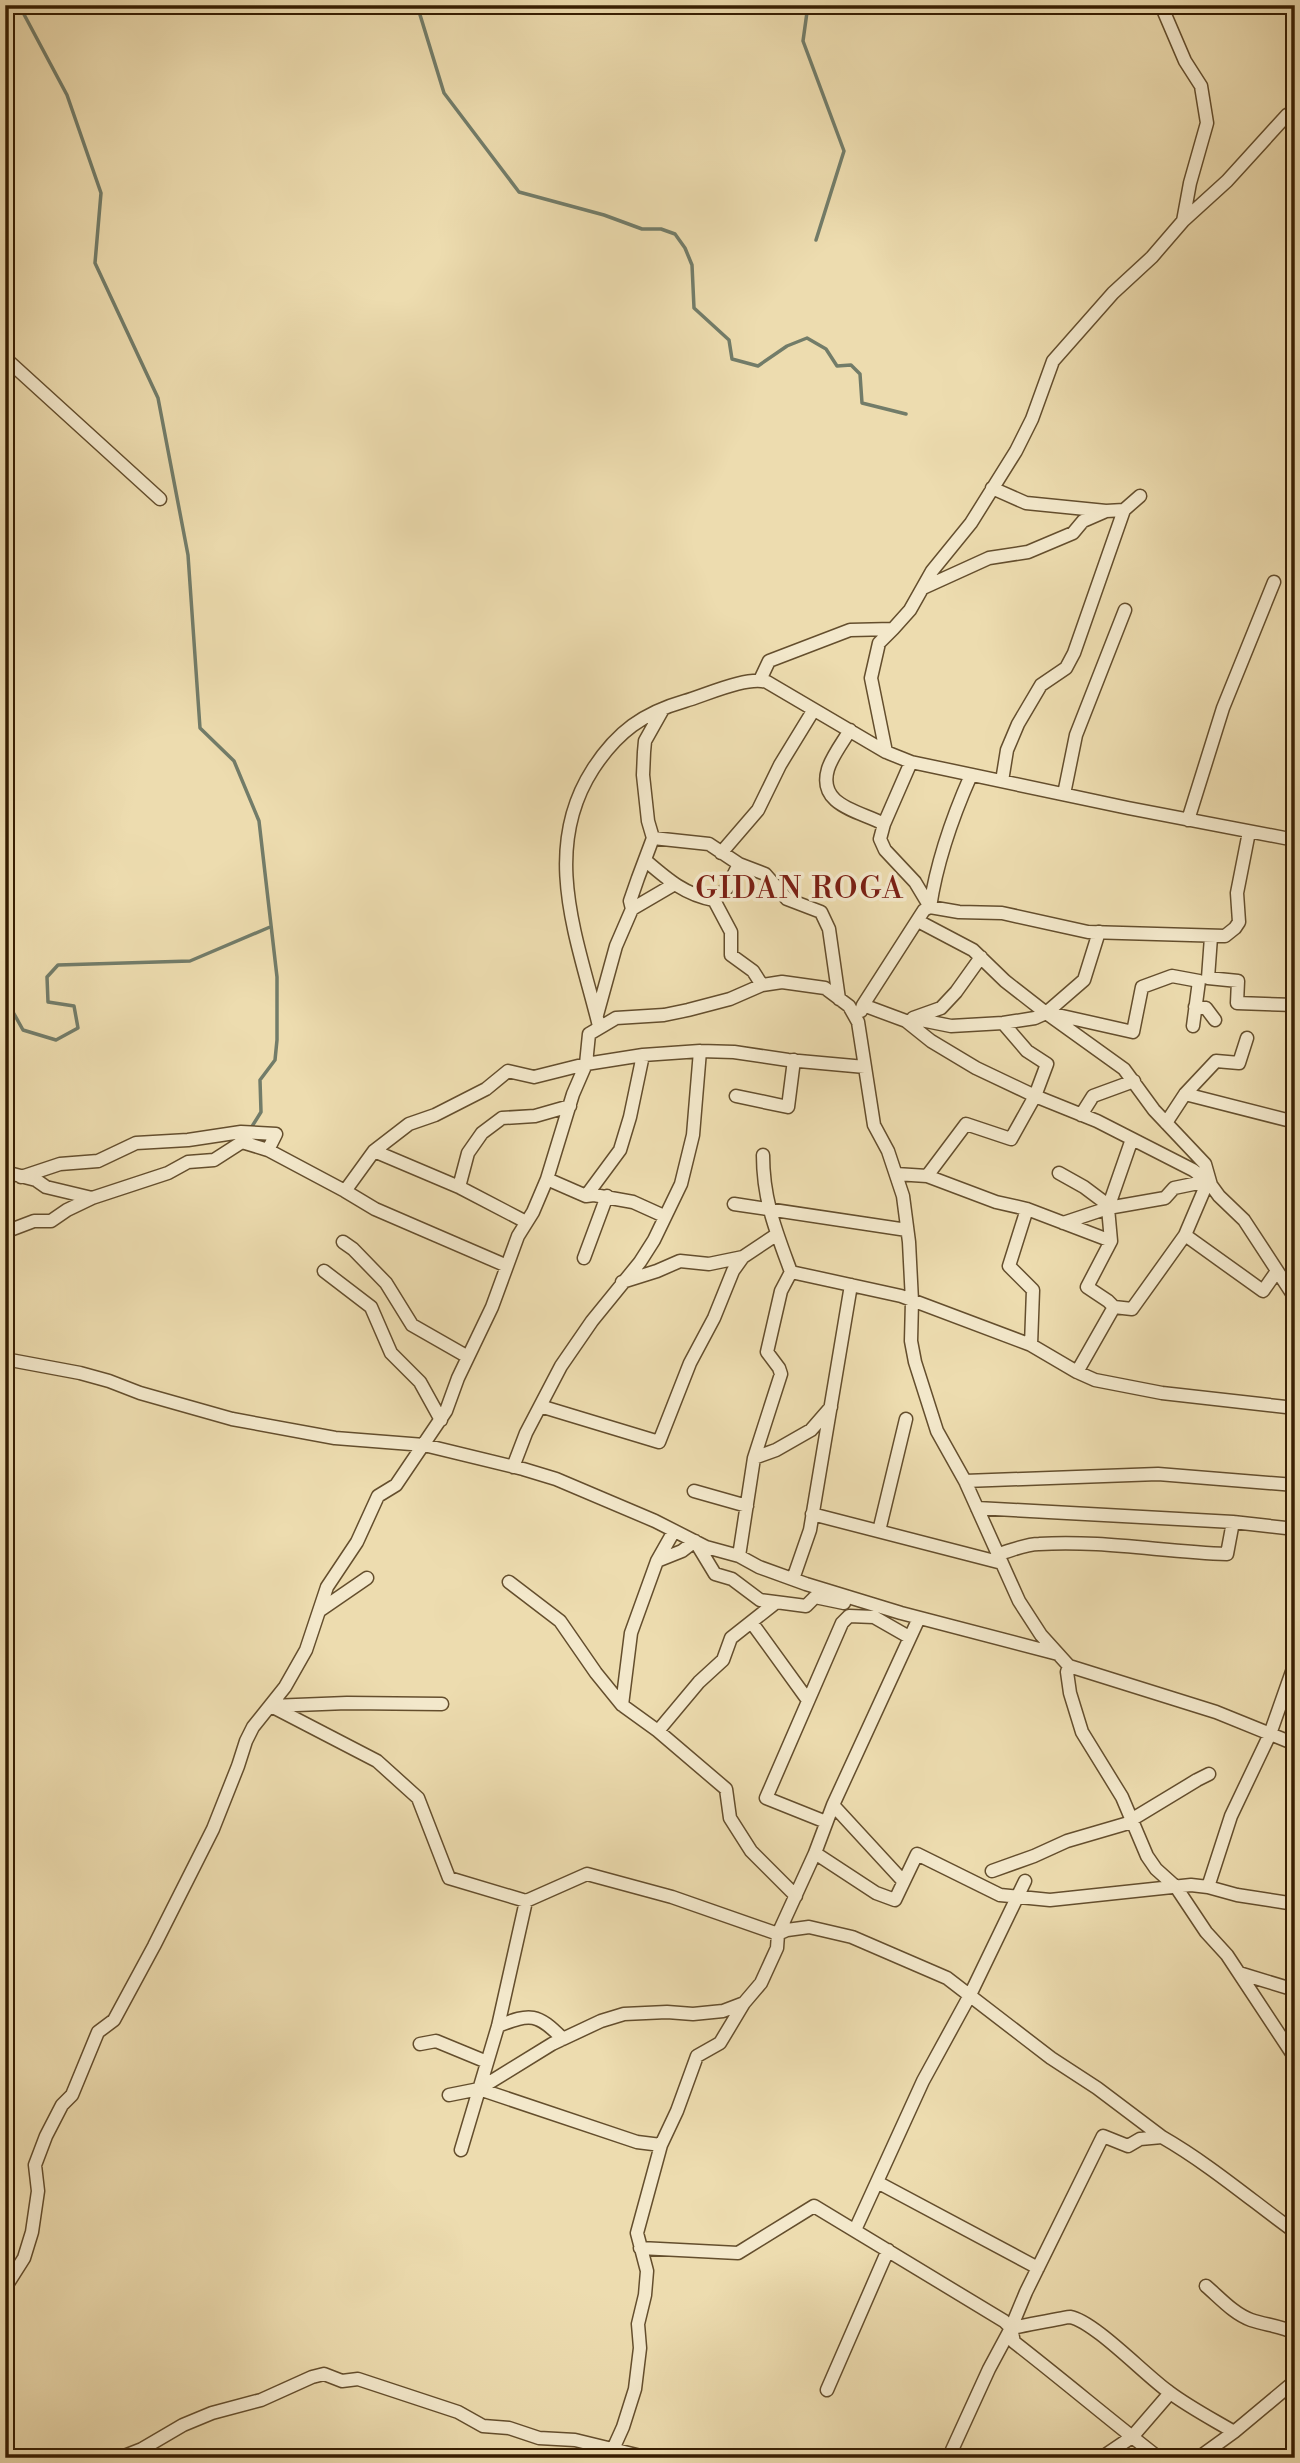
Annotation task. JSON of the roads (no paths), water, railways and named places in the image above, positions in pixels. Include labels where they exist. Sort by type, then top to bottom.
[{"type":"street","points":[[1161,5],[1185,61],[1201,86],[1206,123],[1183,221]]},
{"type":"street","points":[[886,752],[871,678],[879,643],[910,610],[919,590],[971,523],[1025,435],[1053,361],[1183,221],[1227,181],[1287,115],[1295,111]]},
{"type":"street","points":[[5,358],[160,499]]},
{"type":"street","points":[[992,488],[1026,503],[1106,511],[1124,510]]},
{"type":"street","points":[[1002,781],[1007,750],[1018,724],[1041,685],[1066,668],[1074,653],[1124,510],[1140,496]]},
{"type":"street","points":[[919,590],[989,558],[1028,552],[1073,533],[1083,521],[1106,511]]},
{"type":"street","points":[[1188,820],[1223,708],[1274,582]]},
{"type":"street","points":[[1064,794],[1076,735],[1125,610]]},
{"type":"street","points":[[760,680],[769,661],[796,649],[850,630],[893,629]]},
{"type":"street","points":[[598,1021],[573,930],[566,888],[569,828],[579,790],[601,757],[628,727],[664,708],[746,682],[760,680],[783,690],[813,711],[886,752],[911,762],[1295,840]]},
{"type":"street","points":[[632,909],[630,901],[653,838],[648,821],[643,775],[645,741],[664,708]]},
{"type":"street","points":[[721,853],[758,810],[780,765],[813,711]]},
{"type":"street","points":[[850,730],[828,769],[828,790],[836,802],[884,824]]},
{"type":"street","points":[[911,762],[880,839],[886,850],[915,882],[930,906]]},
{"type":"street","points":[[930,906],[936,872],[952,817],[971,775]]},
{"type":"street","points":[[858,1022],[863,1005],[924,910],[930,906],[959,912],[1002,913],[1060,927],[1099,932],[1225,936],[1239,922],[1237,893],[1249,832]]},
{"type":"street","points":[[653,838],[705,843],[739,864],[765,874],[787,898],[816,910],[824,917],[829,929],[839,999]]},
{"type":"street","points":[[645,860],[673,885],[697,897],[715,900]]},
{"type":"street","points":[[715,900],[727,888],[739,864]]},
{"type":"street","points":[[5,2288],[24,2258],[32,2232],[38,2191],[35,2165],[46,2136],[62,2105],[72,2095],[98,2032],[114,2020],[155,1945],[213,1829],[253,1727],[285,1687],[306,1650],[327,1587],[357,1542],[378,1496],[396,1485],[441,1420],[492,1307],[518,1236],[533,1212],[547,1179],[586,1064],[589,1034],[598,1021],[616,946],[632,909],[673,885]]},
{"type":"street","points":[[715,900],[731,932],[731,955],[753,971],[762,985]]},
{"type":"street","points":[[918,921],[973,950],[1005,981],[1124,1069],[1166,1123],[1205,1164],[1208,1181],[1185,1235],[1132,1309],[1114,1307],[1087,1287],[1111,1241],[1108,1207],[1132,1139]]},
{"type":"street","points":[[906,1021],[921,1020],[951,1026],[973,1025],[1035,1018],[1046,1013],[1084,979],[1099,932]]},
{"type":"street","points":[[1193,1026],[1211,937]]},
{"type":"street","points":[[906,1021],[941,1008],[981,957]]},
{"type":"street","points":[[1046,1013],[1133,1032],[1142,988],[1172,976],[1238,981],[1237,1003],[1295,1005]]},
{"type":"street","points":[[598,1021],[664,1015],[710,1005],[762,985],[782,982],[825,988],[849,1006],[858,1022],[874,1125],[888,1151],[903,1196],[912,1301],[911,1342],[937,1431],[965,1481],[1019,1601],[1041,1635],[1065,1660],[1082,1732],[1122,1797],[1147,1856],[1156,1869],[1176,1887],[1206,1932],[1227,1955],[1295,2058]]},
{"type":"street","points":[[863,1005],[906,1021],[931,1041],[976,1069],[1082,1115],[1193,1170],[1208,1181],[1244,1220],[1295,1298]]},
{"type":"street","points":[[1195,1007],[1206,1008],[1215,1020]]},
{"type":"street","points":[[927,1176],[966,1124],[1011,1139],[1035,1096],[1047,1065],[1027,1051],[1003,1023]]},
{"type":"street","points":[[973,1025],[1012,1036]]},
{"type":"street","points":[[1166,1123],[1185,1094],[1216,1061],[1239,1063],[1247,1038]]},
{"type":"street","points":[[345,1191],[374,1151],[409,1124],[435,1115],[486,1088],[508,1071],[534,1077],[586,1064],[643,1055],[701,1051],[734,1052],[864,1067]]},
{"type":"street","points":[[513,1466],[526,1433],[561,1366],[640,1262],[681,1184],[693,1135],[701,1051]]},
{"type":"street","points":[[586,1196],[620,1150],[643,1055]]},
{"type":"street","points":[[736,1096],[788,1107],[794,1060]]},
{"type":"street","points":[[1082,1115],[1093,1096],[1134,1081]]},
{"type":"street","points":[[1185,1094],[1295,1122]]},
{"type":"street","points":[[460,1187],[468,1153],[482,1133],[502,1118],[535,1116],[570,1106]]},
{"type":"street","points":[[21,1177],[60,1164],[98,1161],[136,1143],[161,1140],[188,1140],[241,1132],[276,1134],[268,1150]]},
{"type":"street","points":[[5,1232],[34,1221],[51,1221],[92,1198],[168,1173],[188,1162],[214,1160],[242,1142],[268,1150],[375,1209],[507,1266]]},
{"type":"street","points":[[374,1151],[460,1187],[526,1222]]},
{"type":"street","points":[[739,1556],[754,1458],[781,1374],[767,1352],[781,1291],[790,1272],[764,1193],[763,1155]]},
{"type":"street","points":[[5,1172],[36,1180],[46,1187],[92,1198]]},
{"type":"street","points":[[1059,1173],[1084,1186],[1108,1207]]},
{"type":"street","points":[[896,1174],[927,1176],[996,1202],[1027,1209],[1111,1241]]},
{"type":"street","points":[[547,1179],[586,1196],[607,1196],[634,1202],[664,1216]]},
{"type":"street","points":[[1063,1223],[1108,1207],[1165,1198],[1174,1188],[1208,1181]]},
{"type":"street","points":[[584,1258],[607,1196]]},
{"type":"street","points":[[734,1204],[907,1230]]},
{"type":"street","points":[[1027,1209],[1009,1266],[1033,1290],[1031,1345]]},
{"type":"street","points":[[622,1283],[680,1261],[709,1265],[743,1257],[776,1235]]},
{"type":"street","points":[[1185,1235],[1263,1291],[1277,1271]]},
{"type":"street","points":[[343,1242],[386,1283],[412,1325],[468,1357]]},
{"type":"street","points":[[540,1406],[659,1441],[690,1363],[714,1318],[733,1271],[743,1257]]},
{"type":"street","points":[[324,1271],[371,1307],[391,1353],[420,1382],[441,1420]]},
{"type":"street","points":[[790,1272],[901,1296],[1031,1345],[1095,1380],[1162,1393],[1295,1408]]},
{"type":"street","points":[[793,1579],[810,1530],[851,1285]]},
{"type":"street","points":[[1077,1372],[1114,1307]]},
{"type":"street","points":[[5,1359],[80,1373],[232,1419],[335,1438],[424,1445],[513,1466],[556,1479],[706,1547],[739,1556],[759,1567],[919,1618],[1065,1660],[1216,1712],[1295,1744]]},
{"type":"street","points":[[754,1458],[776,1450],[811,1430],[831,1407]]},
{"type":"street","points":[[879,1531],[906,1419]]},
{"type":"street","points":[[965,1481],[1158,1474],[1295,1485]]},
{"type":"street","points":[[694,1491],[747,1506]]},
{"type":"street","points":[[977,1508],[1233,1521],[1295,1529]]},
{"type":"street","points":[[812,1514],[1000,1559],[1036,1544],[1140,1546],[1190,1553],[1227,1554],[1233,1521]]},
{"type":"street","points":[[622,1705],[631,1633],[657,1562],[674,1531]]},
{"type":"street","points":[[657,1562],[682,1551],[695,1541]]},
{"type":"street","points":[[695,1541],[715,1574],[732,1579],[761,1600],[774,1604],[806,1606],[815,1597],[852,1605],[909,1637]]},
{"type":"street","points":[[319,1611],[367,1578]]},
{"type":"street","points":[[509,1582],[560,1621],[622,1705],[658,1731],[726,1789],[730,1818],[751,1851],[796,1896]]},
{"type":"street","points":[[658,1731],[699,1682],[723,1660],[731,1639],[774,1604]]},
{"type":"street","points":[[825,1822],[766,1798],[842,1623],[849,1616],[874,1617]]},
{"type":"street","points":[[611,2454],[635,2389],[640,2348],[638,2324],[647,2271],[637,2233],[661,2145],[697,2056],[720,2043],[744,2003],[761,1983],[778,1948],[778,1934],[815,1853],[825,1822],[919,1618]]},
{"type":"street","points":[[752,1623],[807,1699]]},
{"type":"street","points":[[1208,1887],[1231,1816],[1270,1734],[1295,1663]]},
{"type":"street","points":[[271,1706],[442,1704]]},
{"type":"street","points":[[271,1706],[377,1761],[418,1798],[449,1878],[526,1902],[587,1874],[672,1897],[778,1934],[809,1927],[852,1937],[947,1978],[1051,2058],[1211,2169],[1295,2232]]},
{"type":"street","points":[[992,1871],[1067,1841],[1132,1821],[1209,1774]]},
{"type":"street","points":[[833,1805],[903,1881]]},
{"type":"street","points":[[815,1853],[876,1893],[895,1900],[917,1854],[1000,1895],[1049,1900],[1176,1887],[1208,1887],[1237,1895],[1295,1904]]},
{"type":"street","points":[[855,2230],[923,2081],[970,1996],[1025,1881]]},
{"type":"street","points":[[461,2150],[498,2026],[526,1902]]},
{"type":"street","points":[[1239,1973],[1295,1990]]},
{"type":"street","points":[[449,2095],[479,2090],[563,2039],[601,2021],[624,2014],[723,2011],[744,2003]]},
{"type":"street","points":[[498,2026],[521,2017],[544,2020],[563,2039]]},
{"type":"street","points":[[420,2044],[436,2041],[486,2062]]},
{"type":"street","points":[[479,2090],[637,2142],[661,2145]]},
{"type":"street","points":[[952,2449],[1103,2136],[1128,2146],[1140,2140],[1162,2137]]},
{"type":"street","points":[[877,2182],[1038,2268]]},
{"type":"street","points":[[640,2248],[738,2253],[814,2206],[1004,2321],[1011,2328],[1014,2342],[1069,2383],[1159,2458]]},
{"type":"street","points":[[827,2390],[888,2250]]},
{"type":"street","points":[[1206,2286],[1250,2320],[1295,2333]]},
{"type":"street","points":[[1011,2328],[1048,2323],[1067,2317],[1081,2321],[1170,2393],[1234,2432]]},
{"type":"street","points":[[119,2458],[212,2413],[261,2400],[324,2374],[342,2381],[358,2379],[458,2412],[484,2426],[509,2428],[539,2438],[575,2440],[611,2454],[649,2458]]},
{"type":"street","points":[[1198,2458],[1295,2381]]},
{"type":"street","points":[[1101,2458],[1132,2437],[1170,2393]]},
{"type":"waterway","points":[[19,5],[67,95],[101,193],[95,263],[158,398],[188,555],[200,728],[234,761],[259,821],[277,977],[277,1040],[275,1060],[260,1080],[261,1112],[251,1128]]},
{"type":"waterway","points":[[417,5],[444,93],[519,192],[604,215],[642,229],[661,229],[675,234],[692,265],[694,308],[729,340],[732,359],[758,366],[787,346],[807,338],[826,349],[837,366],[851,365],[860,374],[862,403],[906,414]]},
{"type":"waterway","points":[[808,5],[803,41],[844,151],[816,240]]},
{"type":"waterway","points":[[5,1010],[13,1012],[23,1030],[56,1040],[78,1028],[74,1006],[48,1002],[47,977],[58,965],[190,961],[270,927]]},
{"type":"district","name":"GIDAN ROGA","points":[[800,888]]}]
